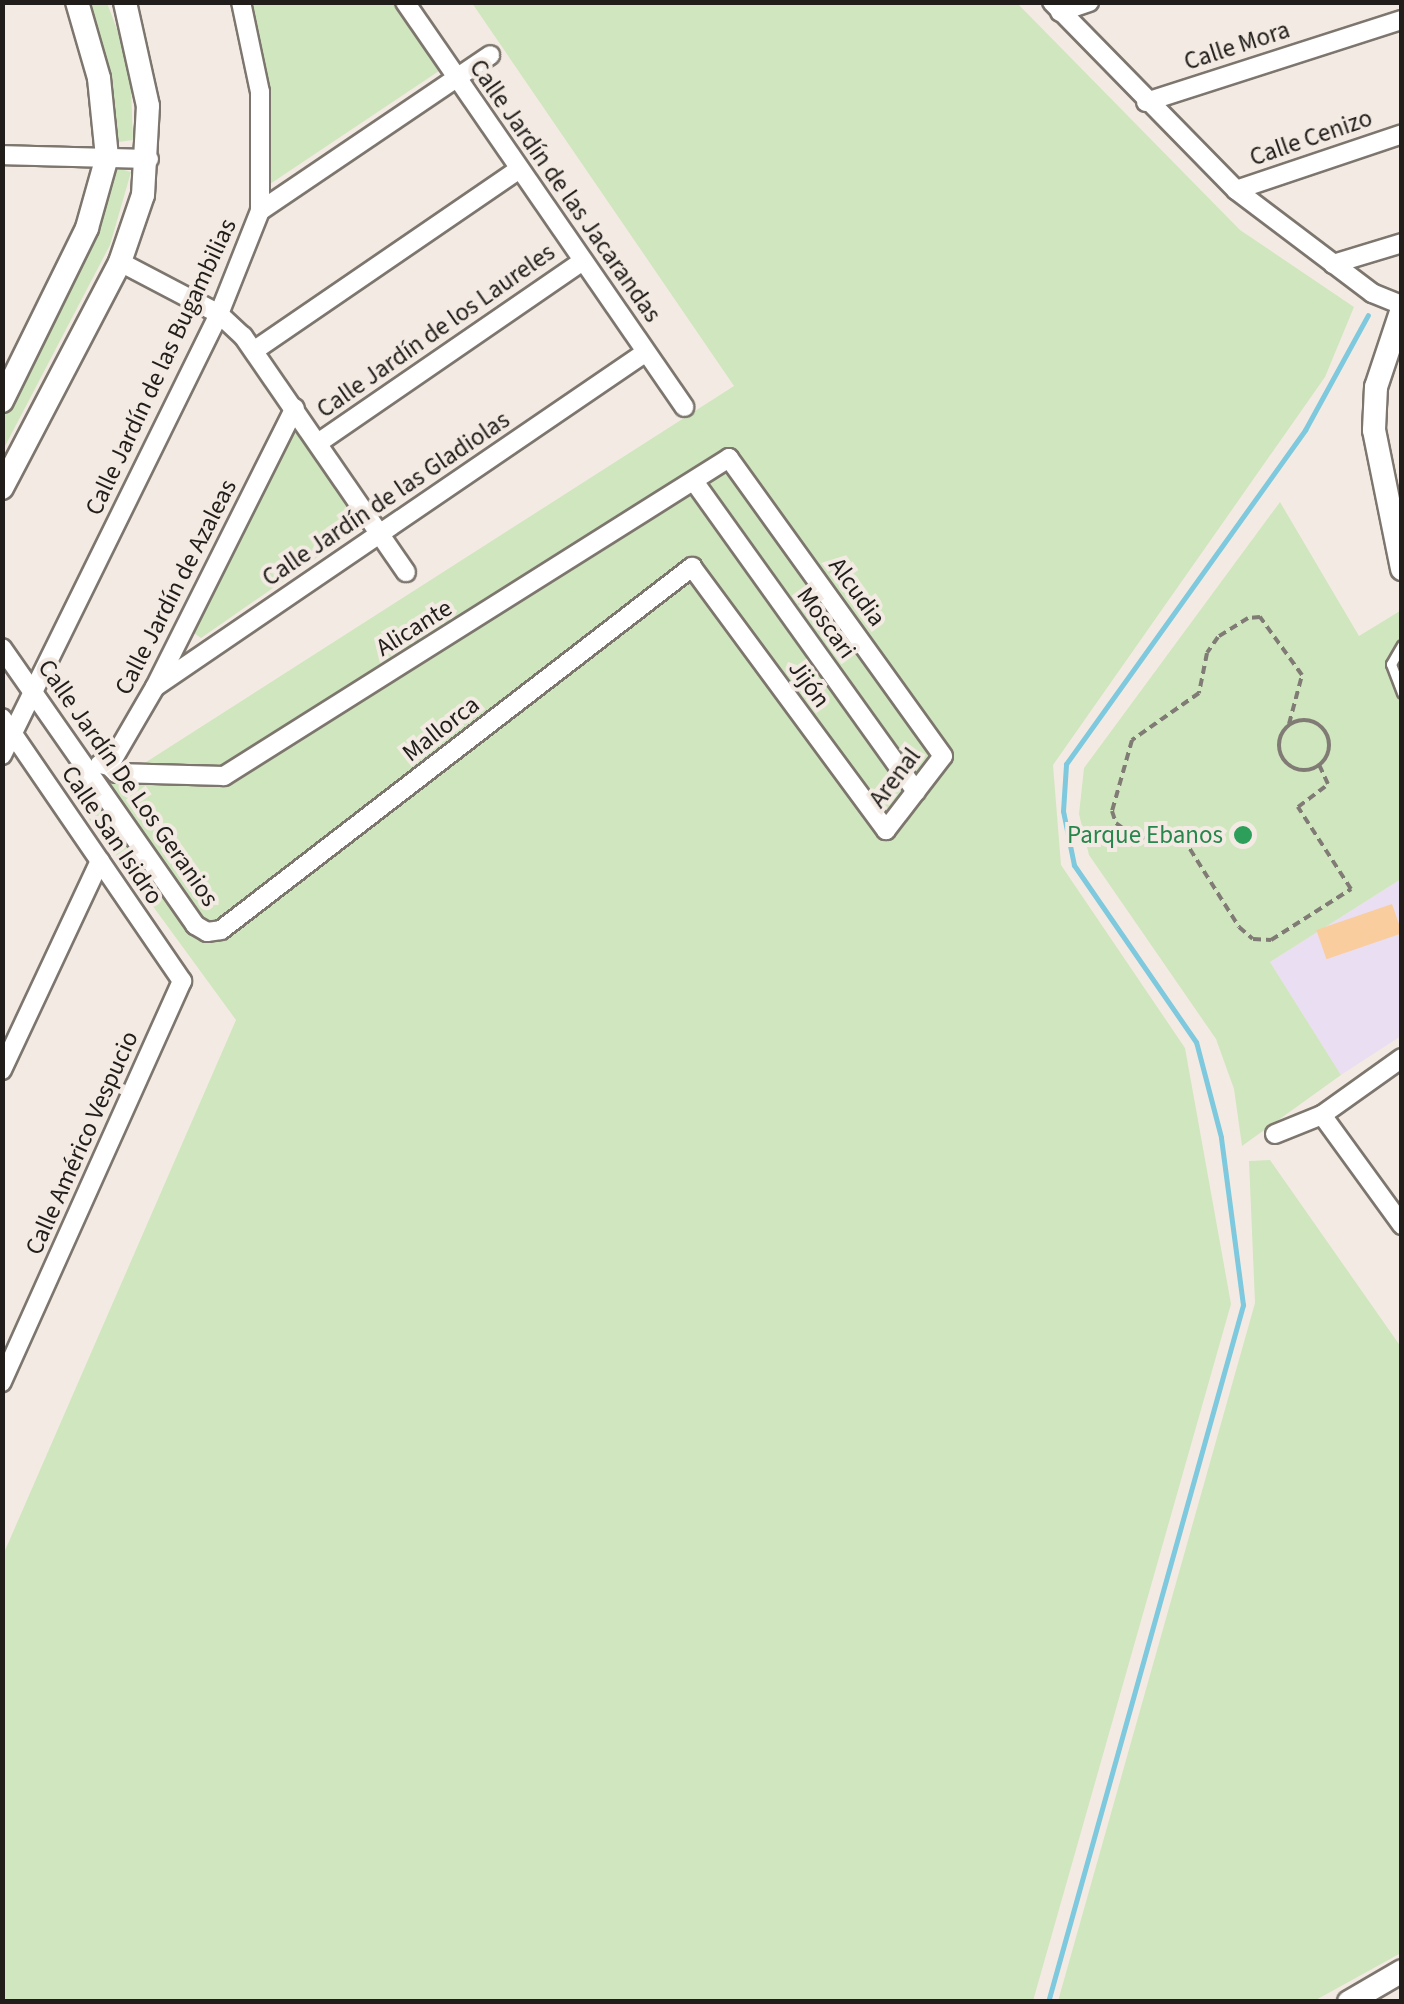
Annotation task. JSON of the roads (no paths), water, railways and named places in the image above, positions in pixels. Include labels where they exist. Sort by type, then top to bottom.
[{"type":"street","points":[[2,400],[87,228],[107,158],[99,78],[77,2]]},
{"type":"street","points":[[2,488],[120,262],[149,158],[144,78],[125,2]]},
{"type":"street","name":"Calle Jardín de las Bugambilias","points":[[2,754],[7,726],[34,691],[219,314],[260,212],[260,92],[241,2]]},
{"type":"street","name":"Calle Jardín de las Jacarandas","points":[[405,2],[684,407]]},
{"type":"street","points":[[1056,7],[1088,2]]},
{"type":"street","points":[[1056,7],[1236,190],[1333,264],[1400,307],[1392,366],[1374,430],[1402,569]]},
{"type":"street","name":"Calle Mora","points":[[1146,102],[1402,20]]},
{"type":"street","points":[[260,212],[490,56]]},
{"type":"street","name":"Calle Cenizo","points":[[1236,190],[1402,134]]},
{"type":"street","points":[[2,155],[149,158]]},
{"type":"street","points":[[255,350],[519,168]]},
{"type":"street","points":[[1333,264],[1402,243]]},
{"type":"street","name":"Calle Jardín de los Laureles","points":[[318,444],[583,260]]},
{"type":"street","points":[[120,262],[219,314],[255,350],[406,572]]},
{"type":"street","name":"Calle Jardín de las Gladiolas","points":[[154,687],[646,352]]},
{"type":"street","name":"Calle Jardín de Azaleas","points":[[109,766],[154,687],[294,408]]},
{"type":"street","name":"Alicante","points":[[109,766],[116,773],[224,776],[696,484],[730,458]]},
{"type":"street","name":"Alcudia","points":[[730,458],[943,756]]},
{"type":"street","name":"Moscari","points":[[696,484],[916,791]]},
{"type":"street","name":"Jijón","points":[[692,568],[886,830]]},
{"type":"street","name":"Mallorca","points":[[221,930],[692,568]]},
{"type":"street","name":"Calle Jardín De Los Geranios","points":[[2,648],[85,761],[195,924],[221,930]]},
{"type":"street","name":"Calle San Isidro","points":[[7,726],[181,980]]},
{"type":"street","name":"Arenal","points":[[886,830],[943,756]]},
{"type":"street","points":[[85,761],[109,766]]},
{"type":"street","points":[[2,1070],[100,861]]},
{"type":"street","name":"Calle Américo Vespucio","points":[[2,1382],[181,980]]},
{"type":"street","points":[[1274,1134],[1322,1115],[1401,1056]]},
{"type":"street","points":[[1322,1115],[1402,1225]]},
{"type":"street","points":[[1385,1202],[1402,1191]]},
{"type":"street","points":[[1349,2002],[1402,1971]]},
{"type":"lane","points":[[1402,645],[1390,664],[1402,694]]},
{"type":"waterway","points":[[1048,2002],[1243,1305],[1221,1137],[1196,1042],[1074,865],[1063,811],[1066,764],[1305,430],[1368,315]]},
{"type":"place","name":"Parque Ebanos","points":[[1243,835]]}]
